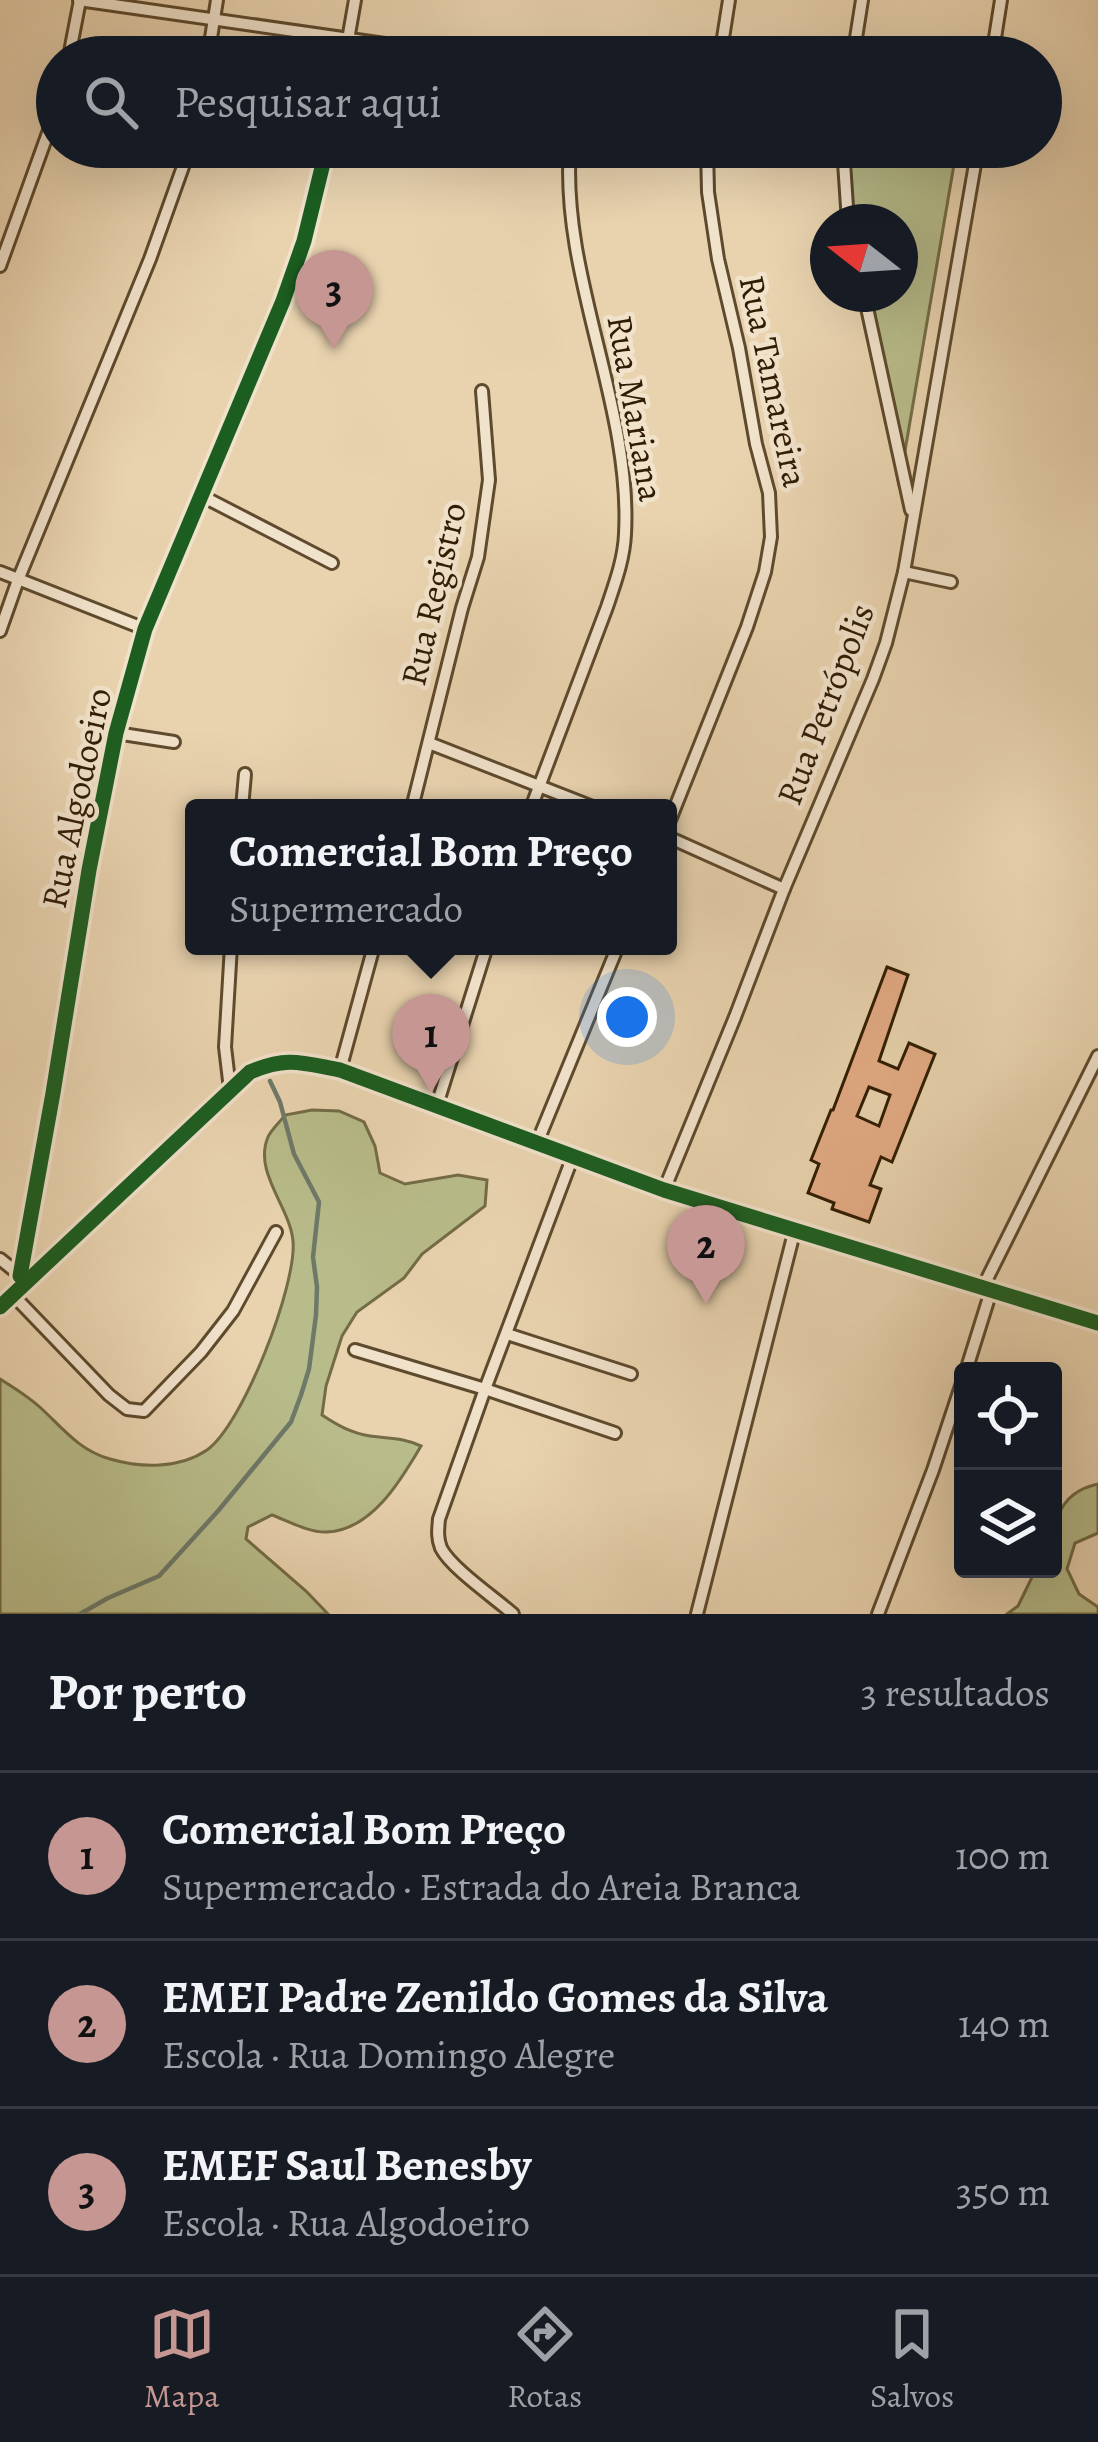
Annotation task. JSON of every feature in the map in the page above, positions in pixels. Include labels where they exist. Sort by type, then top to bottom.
[{"type":"street","points":[[73,36],[80,0],[327,36]]},
{"type":"street","points":[[211,36],[217,0]]},
{"type":"street","points":[[349,36],[355,0]]},
{"type":"street","points":[[723,36],[729,0]]},
{"type":"street","points":[[856,36],[862,0]]},
{"type":"street","points":[[995,36],[1001,0]]},
{"type":"street","points":[[0,266],[36,166]]},
{"type":"street","points":[[0,631],[183,168]]},
{"type":"street","name":"Rua Algodoeiro","points":[[24,1279],[88,870],[116,733],[146,629],[283,301],[322,168]]},
{"type":"street","name":"Rua Mariana","points":[[534,799],[607,607],[626,537],[621,455],[578,249],[570,168]]},
{"type":"street","name":"Rua Tamareira","points":[[677,802],[747,627],[771,537],[770,493],[755,444],[718,260],[707,168]]},
{"type":"street","points":[[844,168],[847,204]]},
{"type":"street","name":"Rua Petrópolis","points":[[664,1190],[873,679],[904,572],[974,168]]},
{"type":"street","points":[[868,312],[913,519]]},
{"type":"street","name":"Rua Registro","points":[[414,799],[484,522],[489,480],[482,391]]},
{"type":"street","points":[[202,496],[332,563]]},
{"type":"street","points":[[0,572],[146,629]]},
{"type":"street","points":[[904,572],[951,582]]},
{"type":"street","points":[[116,733],[174,742]]},
{"type":"street","points":[[429,743],[573,799]]},
{"type":"street","points":[[243,799],[245,774]]},
{"type":"street","points":[[677,841],[784,889]]},
{"type":"street","points":[[230,955],[225,1047],[230,1089]]},
{"type":"street","points":[[340,1070],[372,955]]},
{"type":"street","points":[[437,1105],[484,955]]},
{"type":"street","points":[[537,1143],[614,955]]},
{"type":"street","points":[[968,1362],[987,1290],[1098,1056]]},
{"type":"street","points":[[0,1307],[24,1279],[250,1072],[293,1061],[340,1070],[664,1190],[1098,1324]]},
{"type":"street","points":[[513,1614],[448,1559],[438,1542],[440,1520],[574,1156]]},
{"type":"street","points":[[697,1614],[795,1229]]},
{"type":"street","points":[[14,1296],[109,1395],[127,1409],[144,1412],[233,1311],[276,1232]]},
{"type":"street","points":[[0,1259],[24,1279]]},
{"type":"street","points":[[507,1334],[631,1374]]},
{"type":"street","points":[[355,1350],[615,1433]]},
{"type":"street","points":[[878,1614],[954,1407]]},
{"type":"green space","points":[[845,168],[953,168],[899,486],[868,312],[918,312],[918,204],[850,204]]},
{"type":"green space","points":[[339,1111],[364,1122],[380,1173],[405,1184],[458,1175],[487,1180],[485,1206],[422,1254],[404,1278],[357,1312],[342,1336],[326,1386],[322,1415],[328,1419],[357,1433],[421,1446],[404,1474],[371,1513],[343,1529],[313,1531],[272,1515],[248,1527],[246,1539],[328,1614],[0,1614],[0,1379],[34,1402],[82,1446],[110,1459],[160,1465],[207,1450],[221,1436],[251,1384],[277,1319],[292,1261],[290,1228],[265,1163],[268,1137],[285,1115]]},
{"type":"green space","points":[[1098,1484],[1098,1533],[1075,1543],[1067,1569],[1079,1594],[1098,1607],[1098,1614],[1007,1614],[1018,1606],[1032,1578],[1062,1578],[1062,1509],[1083,1489]]},
{"type":"building","points":[[887,967],[908,975],[879,1061],[898,1069],[909,1043],[935,1054],[892,1162],[881,1157],[870,1185],[881,1189],[869,1222],[832,1209],[834,1203],[808,1193],[819,1164],[811,1160]],"holes":[[[869,1087],[890,1095],[879,1126],[857,1116]]]},
{"type":"waterway","points":[[80,1614],[159,1576],[291,1422],[301,1395],[316,1315],[313,1257],[319,1202],[294,1154],[270,1081]]},
{"type":"cycle path","points":[[20,1276],[116,733],[145,629],[283,301],[322,168]]},
{"type":"cycle path","points":[[0,1307],[250,1072],[295,1062],[340,1070],[664,1190],[1098,1323]]},
{"type":"place","name":"EMEF Saul Benesby","points":[[334,349]]},
{"type":"place","name":"Comercial Bom Preço","points":[[431,1093]]},
{"type":"place","name":"EMEI Padre Zenildo Gomes da Silva","points":[[706,1304]]}]
